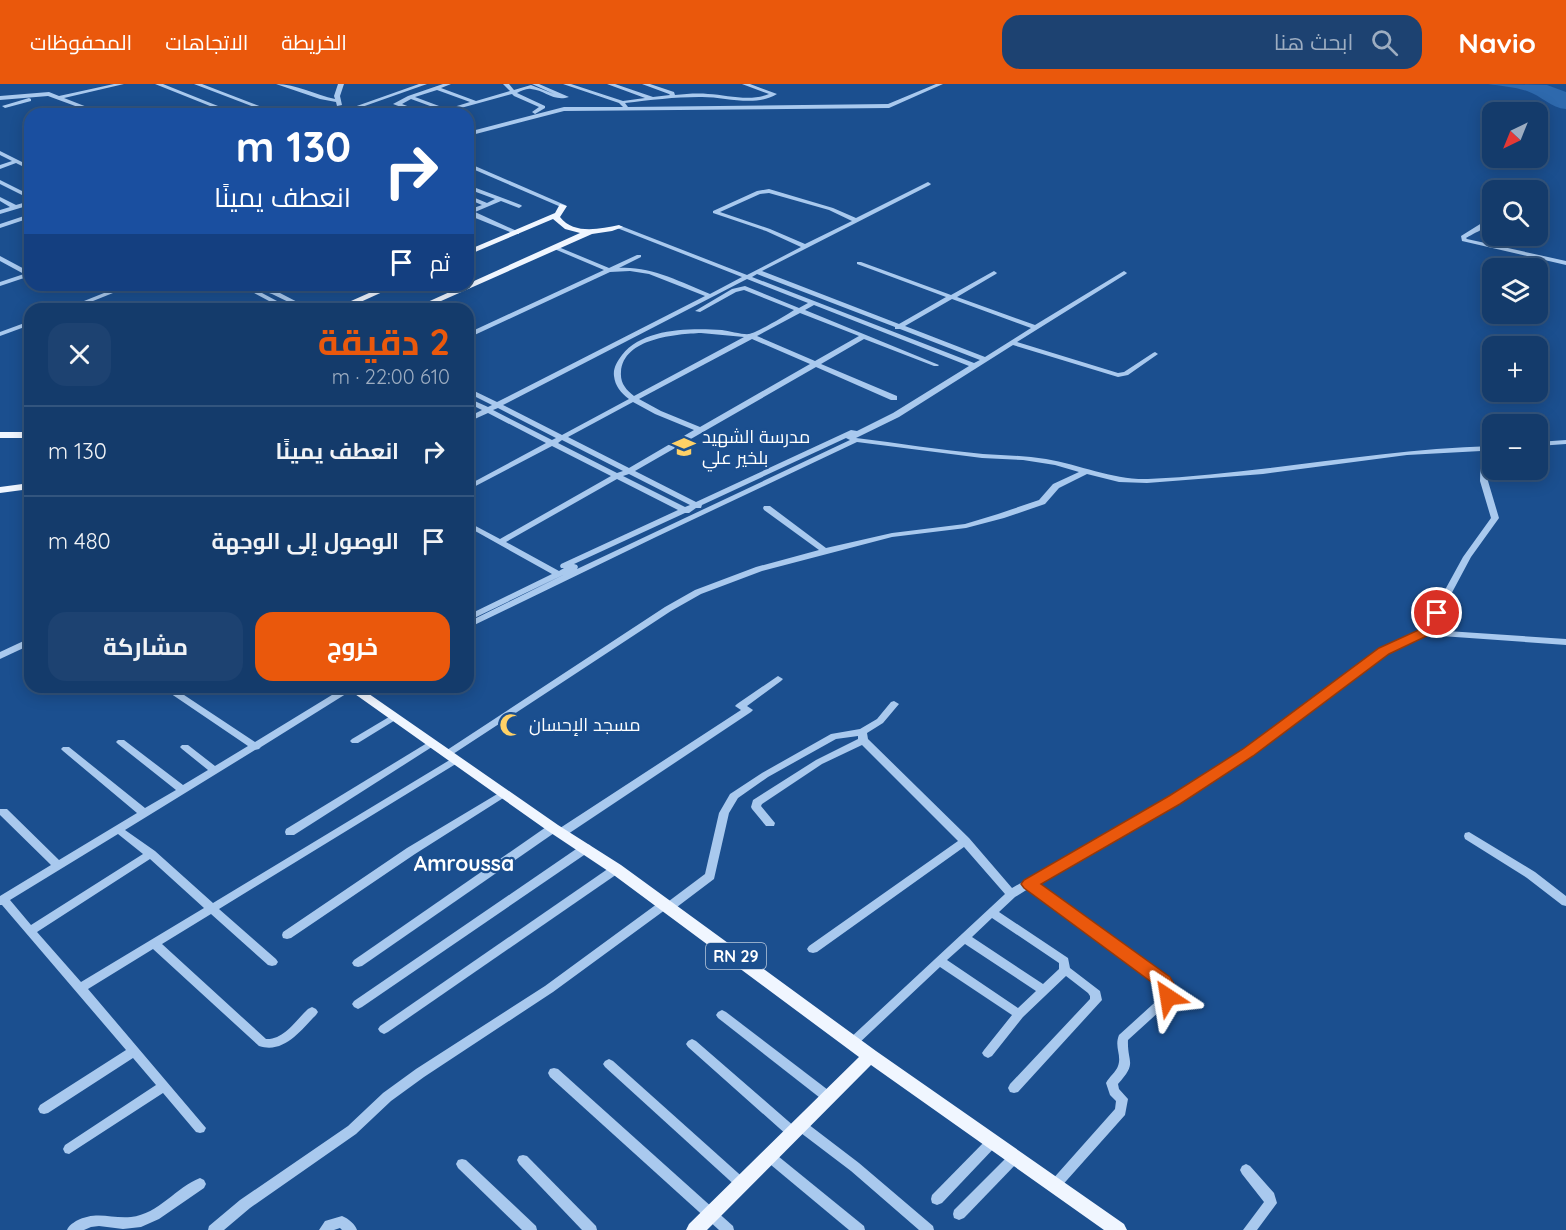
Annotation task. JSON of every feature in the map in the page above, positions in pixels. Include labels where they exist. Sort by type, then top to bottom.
[{"type":"main road","points":[[474,251],[556,215],[563,206]]},
{"type":"main road","points":[[556,215],[564,225],[591,231]]},
{"type":"main road","points":[[474,283],[591,231],[619,228]]},
{"type":"main road","points":[[351,303],[380,291]]},
{"type":"main road","points":[[430,303],[457,291]]},
{"type":"main road","points":[[0,435],[24,435]]},
{"type":"main road","points":[[0,442],[24,436]]},
{"type":"main road","points":[[0,490],[24,488]]},
{"type":"main road","name":"RN 29","points":[[360,693],[616,869],[870,1056],[1118,1230]]},
{"type":"main road","points":[[694,1230],[743,1185],[796,1128],[870,1056]]},
{"type":"street","points":[[5,106],[121,84]]},
{"type":"street","points":[[158,84],[220,108]]},
{"type":"street","points":[[197,84],[261,108]]},
{"type":"street","points":[[279,84],[338,101]]},
{"type":"street","points":[[339,108],[341,84]]},
{"type":"street","points":[[355,108],[424,84]]},
{"type":"street","points":[[398,105],[410,97],[448,84]]},
{"type":"street","points":[[506,84],[519,97],[543,107],[525,118]]},
{"type":"street","points":[[453,108],[534,87],[558,97],[566,97],[536,84]]},
{"type":"street","points":[[566,84],[625,105]]},
{"type":"street","points":[[577,84],[630,102]]},
{"type":"street","points":[[610,84],[651,98]]},
{"type":"street","points":[[620,84],[659,97]]},
{"type":"street","points":[[645,84],[672,93],[670,97]]},
{"type":"street","points":[[625,105],[659,97],[702,95],[760,98],[774,93],[745,84]]},
{"type":"street","points":[[474,131],[564,109],[625,105],[889,106],[940,84]]},
{"type":"street","points":[[436,88],[475,102]]},
{"type":"street","points":[[0,98],[58,96],[85,108]]},
{"type":"street","points":[[410,97],[440,108]]},
{"type":"street","points":[[670,97],[685,107]]},
{"type":"street","points":[[382,99],[407,108]]},
{"type":"street","points":[[0,153],[24,165]]},
{"type":"street","points":[[0,167],[17,161]]},
{"type":"street","points":[[474,168],[563,206]]},
{"type":"street","points":[[8,175],[0,180],[24,194]]},
{"type":"street","points":[[474,417],[928,184]]},
{"type":"street","points":[[474,189],[519,206]]},
{"type":"street","points":[[806,247],[768,230],[715,212],[759,192],[769,191],[831,209],[856,221]]},
{"type":"street","points":[[0,199],[16,208]]},
{"type":"street","points":[[474,199],[488,205]]},
{"type":"street","points":[[474,211],[501,199]]},
{"type":"street","points":[[0,212],[24,205]]},
{"type":"street","points":[[474,215],[517,233]]},
{"type":"street","points":[[0,226],[24,218]]},
{"type":"street","points":[[1482,225],[1462,237],[1464,240],[1482,244]]},
{"type":"street","points":[[619,228],[972,365]]},
{"type":"street","points":[[1491,246],[1566,263]]},
{"type":"street","points":[[554,248],[609,270],[630,269],[650,272],[710,296]]},
{"type":"street","points":[[474,333],[639,256]]},
{"type":"street","points":[[0,258],[24,270]]},
{"type":"street","points":[[859,263],[1036,328]]},
{"type":"street","points":[[758,272],[982,358]]},
{"type":"street","points":[[890,332],[994,273]]},
{"type":"street","points":[[474,609],[880,424],[982,358],[1012,343],[1124,273]]},
{"type":"street","points":[[0,284],[24,274]]},
{"type":"street","points":[[698,311],[740,288],[745,288],[936,365]]},
{"type":"street","points":[[84,303],[115,291]]},
{"type":"street","points":[[253,291],[278,303]]},
{"type":"street","points":[[263,296],[273,291],[296,303]]},
{"type":"street","points":[[474,485],[813,303]]},
{"type":"street","points":[[0,334],[24,325]]},
{"type":"street","points":[[700,430],[634,399],[622,388],[618,378],[618,367],[623,357],[647,341],[683,332],[707,330],[751,336],[894,398]]},
{"type":"street","points":[[500,542],[864,336]]},
{"type":"street","points":[[1012,343],[1118,375],[1126,374],[1155,354]]},
{"type":"street","points":[[474,393],[697,506]]},
{"type":"street","points":[[474,403],[686,511]]},
{"type":"street","points":[[474,622],[856,440],[1055,463],[1119,480],[1168,480],[1263,472],[1407,453],[1482,448]]},
{"type":"street","points":[[1548,443],[1566,442]]},
{"type":"street","points":[[78,989],[451,757],[668,609],[698,592],[759,569],[825,550],[892,535],[966,526],[1001,516],[1042,502],[1056,486],[1084,471]]},
{"type":"street","points":[[1426,632],[1467,557],[1495,518],[1484,480]]},
{"type":"street","points":[[767,508],[825,550]]},
{"type":"street","points":[[474,527],[555,573]]},
{"type":"street","points":[[474,615],[555,573]]},
{"type":"street","points":[[853,1042],[966,939],[1011,894],[1175,800],[1248,753],[1384,651],[1426,632],[1566,642]]},
{"type":"street","points":[[0,656],[24,644]]},
{"type":"street","points":[[358,963],[557,830],[748,710],[740,706],[778,679]]},
{"type":"street","points":[[175,693],[256,747]]},
{"type":"street","points":[[200,1128],[1,900],[342,693]]},
{"type":"street","points":[[770,824],[756,807],[757,802],[862,736],[880,721],[894,704]]},
{"type":"street","points":[[355,741],[394,717]]},
{"type":"street","points":[[214,1230],[245,1204],[352,1130],[387,1097],[420,1073],[549,989],[710,876],[724,813],[734,796],[765,775],[834,736],[862,736],[965,842],[1011,894]]},
{"type":"street","points":[[120,742],[183,790]]},
{"type":"street","points":[[290,832],[432,743]]},
{"type":"street","points":[[185,747],[215,771]]},
{"type":"street","points":[[66,749],[144,813]]},
{"type":"street","points":[[287,935],[411,851],[504,793]]},
{"type":"street","points":[[3,812],[58,866]]},
{"type":"street","points":[[119,830],[151,854],[272,962]]},
{"type":"street","points":[[1469,836],[1531,875],[1566,902]]},
{"type":"street","points":[[813,949],[965,842]]},
{"type":"street","points":[[358,1004],[586,849]]},
{"type":"street","points":[[30,931],[151,854]]},
{"type":"street","points":[[384,1029],[616,869]]},
{"type":"street","points":[[1029,884],[1164,982],[1170,991],[1168,997],[1123,1038],[1120,1046],[1125,1059],[1124,1067],[1112,1083],[1114,1091],[1122,1099],[1121,1111],[1055,1185]]},
{"type":"street","points":[[993,913],[1064,961],[1065,970],[1096,994],[1096,1000],[1014,1088]]},
{"type":"street","points":[[966,939],[1044,990]]},
{"type":"street","points":[[153,943],[263,1043],[272,1046],[280,1043],[312,1012]]},
{"type":"street","points":[[941,962],[1019,1014]]},
{"type":"street","points":[[988,1053],[1019,1014],[1065,970]]},
{"type":"street","points":[[722,1015],[828,1097]]},
{"type":"street","points":[[692,1044],[796,1128],[855,1167],[928,1230]]},
{"type":"street","points":[[44,1109],[134,1051]]},
{"type":"street","points":[[609,1064],[743,1185]]},
{"type":"street","points":[[554,1073],[728,1230]]},
{"type":"street","points":[[69,1149],[164,1086]]},
{"type":"street","points":[[937,1199],[993,1141]]},
{"type":"street","points":[[769,1156],[859,1230]]},
{"type":"street","points":[[959,1214],[1015,1157]]},
{"type":"street","points":[[523,1160],[591,1230]]},
{"type":"street","points":[[462,1164],[531,1230]]},
{"type":"street","points":[[1246,1170],[1271,1203],[1249,1230]]},
{"type":"street","points":[[73,1230],[82,1223],[94,1220],[120,1223],[141,1221],[200,1184]]},
{"type":"street","points":[[325,1230],[330,1225],[342,1222],[351,1230]]},
{"type":"shaded area","points":[[1488,84],[1547,85],[1566,92],[1566,109],[1527,91]]},
{"type":"place","name":"مدرسة الشهيد بلخير علي","points":[[684,447]]},
{"type":"place","name":"مسجد الإحسان","points":[[511,725]]},
{"type":"district","name":"Amroussa","points":[[464,864]]},
{"type":"route","points":[[1168,997],[1170,991],[1164,982],[1029,884],[1175,800],[1248,753],[1384,651],[1426,632],[1437,613]]}]
